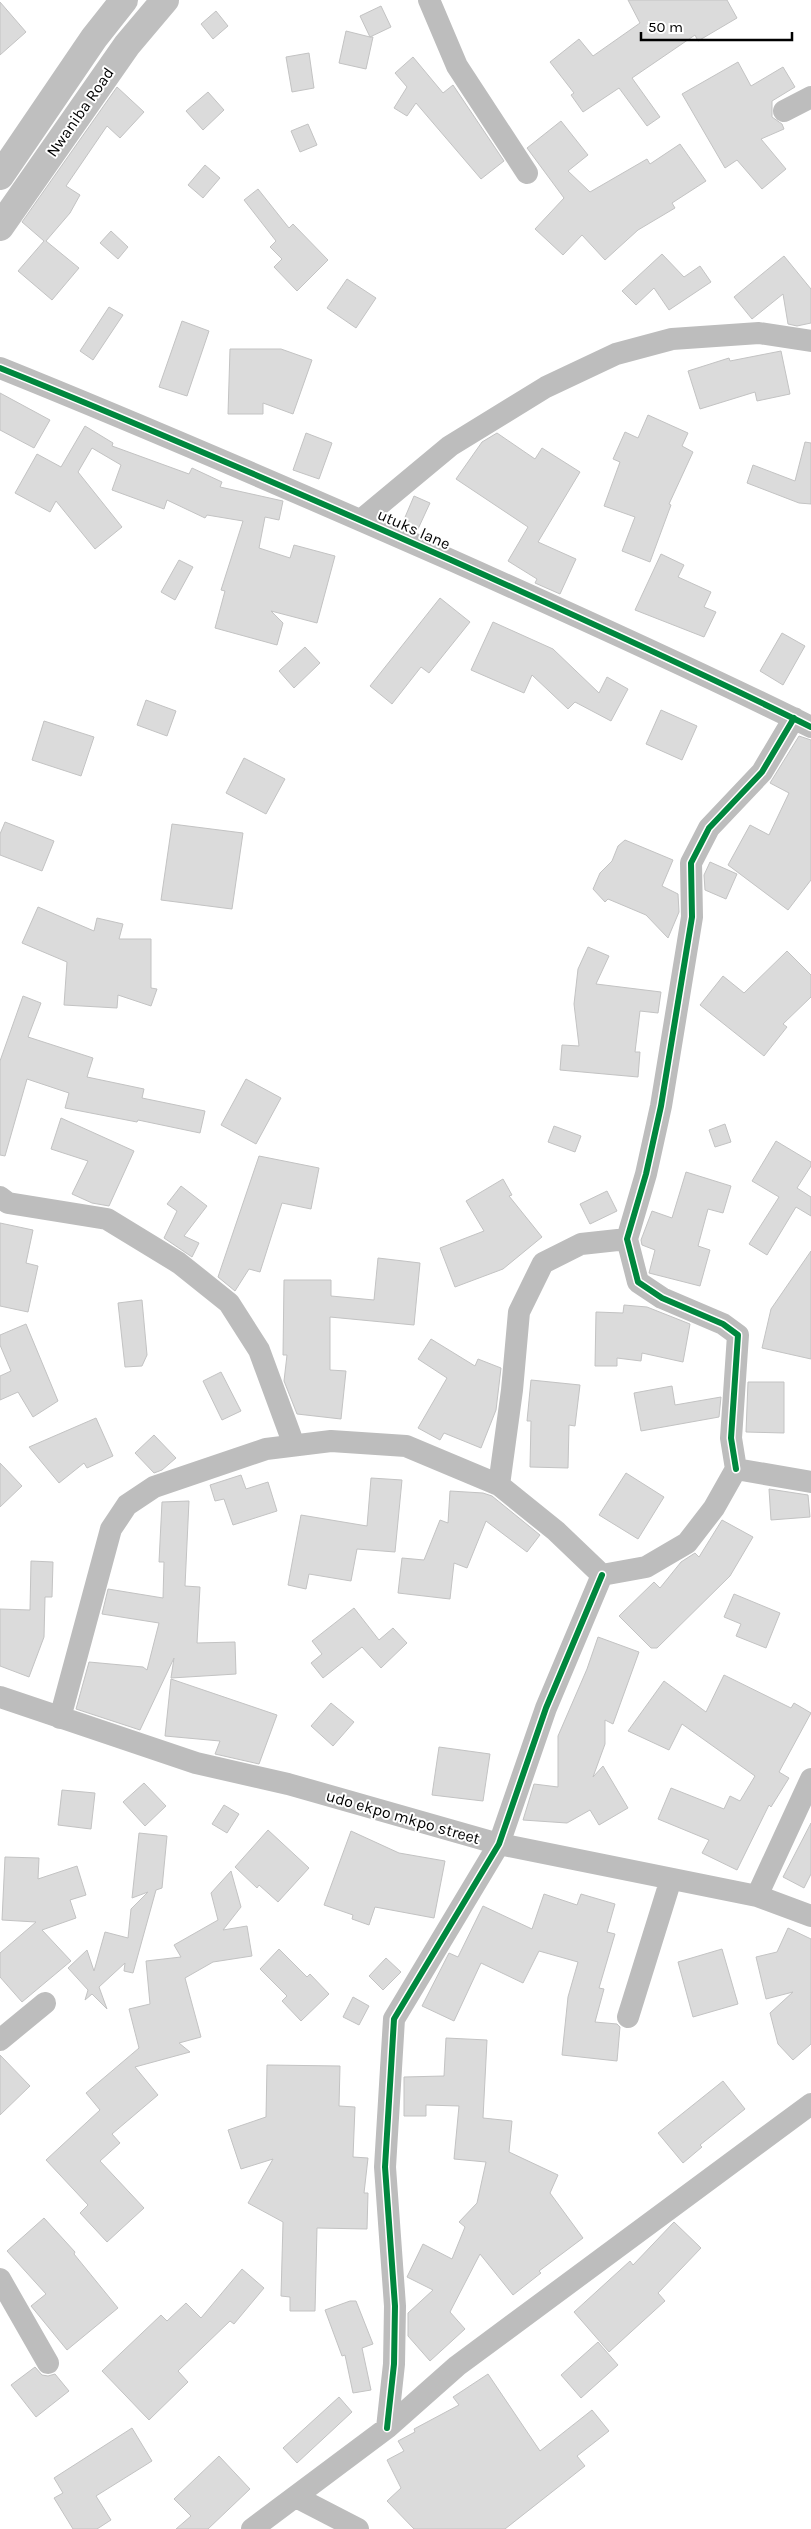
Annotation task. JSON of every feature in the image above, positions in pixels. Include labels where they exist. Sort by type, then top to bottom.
[{"type":"main road","points":[[0,176],[94,38],[124,0]]},
{"type":"main road","name":"Nwaniba Road","points":[[0,227],[126,45],[165,0]]},
{"type":"street","points":[[429,0],[457,66],[527,173]]},
{"type":"street","points":[[784,111],[811,97]]},
{"type":"street","points":[[31,131],[52,152]]},
{"type":"street","points":[[360,520],[450,446],[546,387],[616,354],[672,339],[749,333],[811,342]]},
{"type":"street","name":"utuks lane","points":[[0,368],[166,435],[360,520],[676,660],[802,723]]},
{"type":"street","points":[[602,1575],[646,1567],[687,1543],[714,1508],[736,1469],[731,1438],[738,1335],[723,1324],[662,1298],[638,1282],[627,1238],[646,1174],[661,1106],[692,917],[690,863],[708,828],[762,772],[802,723]]},
{"type":"street","points":[[0,1197],[8,1203],[107,1219],[179,1263],[229,1303],[259,1350],[294,1445]]},
{"type":"street","points":[[499,1484],[512,1390],[519,1312],[543,1263],[581,1244],[627,1238]]},
{"type":"street","points":[[60,1718],[110,1529],[127,1505],[154,1487],[266,1449],[331,1441],[406,1446],[499,1484],[556,1531],[602,1575]]},
{"type":"street","points":[[736,1469],[811,1482]]},
{"type":"street","points":[[387,2428],[394,2364],[395,2306],[385,2167],[394,2019],[499,1844],[546,1708],[602,1575]]},
{"type":"street","name":"udo ekpo mkpo street","points":[[2,1701],[196,1763],[288,1784],[499,1844],[757,1896],[811,1916]]},
{"type":"street","points":[[757,1896],[811,1779]]},
{"type":"street","points":[[628,2017],[671,1878]]},
{"type":"street","points":[[0,2040],[45,2003]]},
{"type":"street","points":[[252,2529],[387,2428],[458,2366],[811,2104]]},
{"type":"street","points":[[0,2279],[48,2363]]},
{"type":"street","points":[[296,2496],[358,2529]]},
{"type":"building","points":[[628,0],[727,0],[737,18],[698,41],[695,35],[632,78],[660,117],[647,126],[619,88],[583,112],[571,95],[574,93],[550,62],[579,39],[593,56],[640,23]]},
{"type":"building","points":[[0,2],[26,32],[0,55]]},
{"type":"building","points":[[381,6],[391,27],[370,37],[360,16]]},
{"type":"building","points":[[216,11],[228,26],[213,39],[201,24]]},
{"type":"building","points":[[346,31],[373,37],[366,69],[339,63]]},
{"type":"building","points":[[309,53],[314,88],[292,92],[286,57]]},
{"type":"building","points":[[413,57],[443,93],[453,85],[504,161],[481,179],[416,103],[407,116],[394,108],[407,87],[395,73]]},
{"type":"building","points":[[738,62],[751,86],[783,67],[795,87],[772,101],[772,117],[782,124],[784,129],[761,139],[786,169],[762,189],[737,160],[725,168],[682,94]]},
{"type":"building","points":[[117,87],[144,112],[120,138],[107,126],[66,186],[80,195],[70,213],[46,241],[79,268],[52,300],[18,271],[44,241],[22,222]]},
{"type":"building","points":[[208,92],[224,110],[203,130],[186,111]]},
{"type":"building","points":[[561,121],[588,155],[568,171],[590,192],[647,159],[650,164],[680,144],[706,181],[672,203],[675,208],[638,230],[605,260],[582,235],[563,255],[535,229],[564,198],[527,148]]},
{"type":"building","points":[[308,124],[317,145],[300,152],[291,131]]},
{"type":"building","points":[[205,165],[220,178],[203,198],[188,185]]},
{"type":"building","points":[[258,189],[289,228],[293,224],[328,260],[297,291],[274,267],[282,259],[270,247],[276,241],[244,200]]},
{"type":"building","points":[[111,231],[128,247],[118,259],[100,243]]},
{"type":"building","points":[[662,254],[684,277],[700,266],[711,282],[669,310],[654,288],[636,305],[622,291]]},
{"type":"building","points":[[784,256],[811,289],[811,323],[797,326],[788,324],[783,294],[752,319],[734,297]]},
{"type":"building","points":[[347,279],[376,298],[356,328],[327,308]]},
{"type":"building","points":[[109,307],[123,315],[93,360],[80,351]]},
{"type":"building","points":[[182,321],[209,331],[187,396],[159,387]]},
{"type":"building","points":[[230,349],[281,349],[312,360],[293,414],[263,403],[263,414],[228,414]]},
{"type":"building","points":[[781,351],[790,394],[757,401],[755,392],[700,409],[688,371],[729,358],[730,361]]},
{"type":"building","points":[[0,393],[50,420],[34,448],[0,430]]},
{"type":"building","points":[[648,415],[688,433],[682,446],[693,452],[669,504],[671,505],[650,562],[622,551],[635,517],[604,506],[620,462],[613,459],[625,432],[638,438]]},
{"type":"building","points":[[85,426],[113,443],[112,446],[189,474],[192,468],[222,482],[220,487],[283,501],[279,520],[265,517],[259,548],[290,558],[294,545],[335,556],[317,623],[271,611],[283,623],[277,645],[215,628],[225,591],[221,590],[243,521],[207,515],[205,518],[167,500],[164,509],[112,490],[121,465],[92,448],[78,472],[122,527],[95,549],[56,501],[50,512],[15,493],[37,454],[61,467]]},
{"type":"building","points":[[306,433],[332,443],[319,479],[293,470]]},
{"type":"building","points":[[497,433],[535,459],[542,448],[580,472],[538,542],[576,559],[560,594],[535,583],[537,579],[508,561],[528,527],[456,479],[482,442]]},
{"type":"building","points":[[805,442],[811,443],[811,504],[799,503],[747,483],[753,465],[795,481]]},
{"type":"building","points":[[414,496],[430,503],[418,529],[403,522]]},
{"type":"building","points":[[661,554],[684,565],[678,577],[711,592],[704,607],[716,612],[704,637],[635,610]]},
{"type":"building","points":[[179,560],[193,567],[175,600],[161,592]]},
{"type":"building","points":[[440,598],[470,622],[429,673],[421,667],[392,704],[370,686]]},
{"type":"building","points":[[493,622],[553,649],[599,693],[607,677],[628,689],[611,721],[575,702],[568,709],[532,675],[524,693],[471,670]]},
{"type":"building","points":[[782,633],[805,646],[783,685],[760,671]]},
{"type":"building","points":[[305,647],[320,663],[294,688],[279,671]]},
{"type":"building","points":[[146,700],[176,711],[167,736],[137,725]]},
{"type":"building","points":[[661,710],[697,726],[682,760],[646,744]]},
{"type":"building","points":[[44,721],[94,737],[81,776],[32,760]]},
{"type":"building","points":[[799,736],[811,740],[811,880],[788,910],[728,865],[750,825],[769,835],[789,793],[770,783]]},
{"type":"building","points":[[244,758],[285,779],[266,814],[226,793]]},
{"type":"building","points":[[5,822],[54,841],[42,871],[0,855],[0,834]]},
{"type":"building","points":[[172,824],[243,833],[232,909],[161,900]]},
{"type":"building","points":[[625,840],[673,860],[662,886],[678,894],[679,912],[668,938],[646,915],[608,899],[605,902],[593,889],[600,873],[612,861],[618,846]]},
{"type":"building","points":[[710,862],[737,874],[726,899],[705,890],[704,875]]},
{"type":"building","points":[[38,907],[94,931],[97,918],[123,924],[119,939],[151,939],[151,988],[157,989],[151,1006],[118,995],[117,1008],[64,1005],[67,962],[22,943]]},
{"type":"building","points":[[588,947],[609,956],[596,984],[661,992],[658,1013],[640,1011],[635,1052],[640,1052],[638,1077],[560,1070],[562,1045],[579,1046],[574,1004],[578,969]]},
{"type":"building","points":[[787,951],[811,975],[811,997],[783,1024],[787,1027],[764,1056],[700,1005],[723,976],[744,993]]},
{"type":"building","points":[[23,996],[41,1003],[28,1037],[93,1058],[87,1077],[144,1089],[142,1098],[205,1111],[200,1133],[65,1108],[69,1093],[27,1079],[5,1156],[0,1155],[0,1061]]},
{"type":"building","points":[[246,1079],[281,1098],[256,1144],[221,1125]]},
{"type":"building","points":[[61,1118],[134,1151],[109,1206],[92,1203],[72,1194],[88,1161],[51,1149]]},
{"type":"building","points":[[725,1124],[731,1142],[715,1147],[709,1130]]},
{"type":"building","points":[[554,1126],[581,1136],[575,1152],[548,1142]]},
{"type":"building","points":[[776,1141],[811,1162],[811,1166],[797,1188],[811,1197],[811,1216],[796,1207],[767,1255],[749,1244],[779,1197],[752,1181]]},
{"type":"building","points":[[259,1156],[319,1168],[311,1209],[282,1203],[260,1272],[249,1269],[235,1291],[218,1277]]},
{"type":"building","points":[[686,1172],[731,1186],[723,1213],[708,1209],[698,1246],[710,1250],[700,1286],[649,1273],[655,1250],[642,1245],[641,1240],[652,1211],[672,1218]]},
{"type":"building","points":[[503,1179],[512,1195],[509,1196],[542,1237],[503,1269],[455,1287],[440,1248],[484,1231],[466,1201]]},
{"type":"building","points":[[181,1186],[207,1206],[184,1236],[199,1243],[192,1257],[164,1238],[177,1211],[167,1204]]},
{"type":"building","points":[[607,1191],[617,1211],[590,1224],[580,1204]]},
{"type":"building","points":[[0,1223],[33,1230],[26,1263],[38,1266],[28,1312],[0,1306]]},
{"type":"building","points":[[811,1251],[811,1359],[762,1348],[771,1309]]},
{"type":"building","points":[[378,1258],[420,1263],[414,1325],[330,1317],[330,1370],[346,1371],[341,1419],[297,1414],[284,1381],[287,1355],[283,1355],[284,1280],[331,1280],[331,1296],[374,1300]]},
{"type":"building","points":[[142,1300],[147,1355],[142,1366],[125,1367],[118,1303]]},
{"type":"building","points":[[624,1305],[647,1307],[690,1324],[683,1362],[642,1353],[641,1361],[617,1358],[617,1366],[595,1366],[596,1312],[623,1313]]},
{"type":"building","points":[[26,1324],[58,1401],[33,1417],[18,1392],[0,1400],[0,1376],[11,1371],[0,1345],[0,1335]]},
{"type":"building","points":[[431,1339],[475,1366],[478,1359],[501,1368],[496,1410],[481,1448],[444,1433],[440,1440],[418,1428],[447,1378],[418,1359]]},
{"type":"building","points":[[221,1372],[241,1411],[222,1420],[203,1381]]},
{"type":"building","points":[[531,1380],[580,1385],[575,1426],[569,1425],[568,1468],[530,1467],[531,1421],[527,1421]]},
{"type":"building","points":[[748,1382],[784,1382],[784,1433],[746,1432]]},
{"type":"building","points":[[672,1386],[675,1405],[721,1397],[719,1417],[641,1431],[634,1393]]},
{"type":"building","points":[[96,1418],[113,1456],[87,1468],[84,1463],[59,1483],[29,1447]]},
{"type":"building","points":[[154,1435],[176,1458],[162,1470],[154,1473],[135,1453]]},
{"type":"building","points":[[0,1463],[22,1486],[0,1507]]},
{"type":"building","points":[[626,1473],[664,1497],[638,1539],[599,1515]]},
{"type":"building","points":[[241,1475],[246,1489],[268,1482],[277,1511],[233,1525],[224,1499],[215,1501],[210,1485]]},
{"type":"building","points":[[371,1478],[402,1480],[395,1552],[357,1549],[351,1581],[309,1574],[306,1589],[288,1585],[301,1515],[367,1526]]},
{"type":"building","points":[[769,1489],[808,1495],[810,1517],[771,1520]]},
{"type":"building","points":[[450,1491],[483,1493],[492,1496],[540,1535],[527,1552],[486,1521],[467,1568],[454,1563],[450,1599],[398,1593],[402,1558],[424,1560],[440,1520],[448,1523]]},
{"type":"building","points":[[189,1501],[185,1586],[200,1587],[197,1643],[235,1642],[236,1674],[171,1678],[174,1658],[140,1730],[76,1709],[89,1662],[143,1667],[147,1670],[159,1623],[102,1614],[108,1589],[163,1598],[164,1562],[159,1562],[162,1502]]},
{"type":"building","points":[[722,1520],[753,1537],[730,1576],[657,1648],[651,1648],[619,1616],[654,1582],[660,1588],[681,1562],[695,1553],[699,1557]]},
{"type":"building","points":[[31,1561],[53,1562],[52,1597],[45,1597],[44,1637],[29,1677],[0,1666],[0,1609],[30,1610]]},
{"type":"building","points":[[734,1594],[780,1613],[766,1648],[736,1636],[741,1624],[724,1617]]},
{"type":"building","points":[[354,1608],[379,1640],[393,1628],[407,1643],[381,1668],[362,1647],[323,1678],[311,1663],[322,1654],[312,1641]]},
{"type":"building","points":[[598,1637],[639,1652],[613,1724],[605,1720],[605,1744],[593,1777],[603,1766],[628,1808],[599,1825],[590,1810],[567,1823],[523,1820],[534,1784],[558,1787],[558,1736],[587,1669]]},
{"type":"building","points":[[724,1675],[791,1708],[794,1703],[811,1713],[779,1772],[789,1778],[771,1807],[769,1805],[737,1870],[702,1853],[709,1840],[658,1819],[671,1788],[724,1809],[730,1796],[740,1801],[755,1776],[682,1724],[669,1750],[628,1731],[664,1681],[706,1712]]},
{"type":"building","points":[[171,1679],[277,1715],[259,1764],[215,1754],[220,1741],[165,1736]]},
{"type":"building","points":[[331,1703],[354,1722],[333,1746],[311,1726]]},
{"type":"building","points":[[439,1747],[490,1754],[483,1801],[432,1795]]},
{"type":"building","points":[[144,1783],[166,1806],[145,1826],[123,1802]]},
{"type":"building","points":[[62,1790],[95,1793],[91,1829],[58,1825]]},
{"type":"building","points":[[224,1805],[239,1814],[227,1833],[212,1824]]},
{"type":"building","points":[[811,1823],[811,1874],[804,1888],[783,1877]]},
{"type":"building","points":[[268,1830],[309,1868],[278,1902],[259,1885],[257,1888],[235,1867]]},
{"type":"building","points":[[351,1831],[399,1853],[445,1861],[434,1918],[375,1907],[369,1925],[352,1919],[353,1915],[324,1905]]},
{"type":"building","points":[[139,1833],[167,1836],[162,1888],[156,1890],[133,1973],[124,1971],[125,1963],[99,1987],[107,2009],[92,1994],[85,2000],[88,1990],[68,1968],[87,1950],[94,1971],[105,1932],[128,1938],[131,1909],[148,1892],[132,1898]]},
{"type":"building","points":[[5,1857],[39,1858],[38,1879],[77,1866],[86,1895],[70,1900],[76,1918],[42,1930],[71,1961],[22,2002],[0,1977],[0,1953],[36,1922],[2,1920]]},
{"type":"building","points":[[231,1871],[241,1907],[223,1930],[247,1926],[252,1956],[213,1962],[185,1978],[201,2037],[179,2043],[190,2052],[135,2067],[158,2095],[112,2134],[120,2143],[100,2161],[144,2208],[107,2242],[80,2213],[88,2205],[46,2160],[100,2110],[86,2093],[139,2048],[129,2009],[150,2004],[146,1961],[181,1957],[174,1945],[218,1920],[211,1893]]},
{"type":"building","points":[[544,1894],[577,1905],[581,1894],[615,1904],[607,1932],[615,1934],[599,1988],[604,1989],[595,2022],[617,2024],[620,2027],[617,2061],[562,2055],[568,1997],[578,1962],[539,1951],[523,1983],[481,1963],[454,2021],[422,2006],[449,1953],[458,1957],[483,1906],[532,1929]]},
{"type":"building","points":[[788,1928],[811,1939],[811,2044],[793,2060],[778,2044],[770,2013],[793,1992],[766,1999],[756,1957],[777,1952]]},
{"type":"building","points":[[279,1949],[307,1977],[310,1974],[329,1994],[301,2021],[282,2001],[287,1996],[260,1969]]},
{"type":"building","points":[[722,1949],[738,2004],[693,2017],[678,1962]]},
{"type":"building","points":[[386,1958],[401,1972],[383,1990],[369,1976]]},
{"type":"building","points":[[353,1997],[369,2006],[359,2025],[343,2017]]},
{"type":"building","points":[[446,2038],[487,2040],[483,2118],[512,2121],[509,2152],[558,2175],[550,2193],[583,2238],[539,2271],[541,2273],[513,2295],[480,2254],[450,2312],[465,2329],[430,2361],[408,2336],[408,2313],[433,2290],[407,2277],[423,2244],[452,2259],[465,2227],[459,2222],[477,2203],[486,2162],[454,2159],[459,2106],[426,2105],[426,2116],[404,2116],[404,2077],[444,2076]]},
{"type":"building","points":[[0,2055],[30,2086],[0,2115]]},
{"type":"building","points":[[267,2065],[340,2066],[339,2106],[355,2107],[353,2157],[368,2158],[364,2193],[368,2193],[367,2229],[317,2228],[315,2311],[290,2311],[290,2297],[281,2296],[283,2222],[248,2203],[273,2159],[241,2169],[228,2130],[266,2117]]},
{"type":"building","points":[[723,2081],[745,2109],[700,2145],[702,2147],[683,2163],[658,2133]]},
{"type":"building","points":[[44,2218],[75,2252],[74,2254],[118,2308],[67,2350],[31,2306],[46,2294],[7,2251]]},
{"type":"building","points":[[674,2222],[701,2248],[658,2293],[665,2301],[609,2352],[574,2312],[630,2261],[633,2265]]},
{"type":"building","points":[[242,2269],[264,2288],[234,2324],[230,2321],[178,2371],[188,2382],[149,2420],[102,2371],[161,2315],[167,2321],[186,2303],[201,2318]]},
{"type":"building","points":[[350,2301],[356,2301],[373,2344],[362,2348],[371,2390],[353,2393],[345,2355],[342,2356],[325,2310]]},
{"type":"building","points":[[598,2342],[618,2365],[581,2398],[561,2375]]},
{"type":"building","points":[[35,2367],[42,2375],[55,2374],[69,2391],[36,2417],[11,2385]]},
{"type":"building","points":[[488,2374],[540,2451],[592,2410],[609,2431],[577,2456],[585,2466],[505,2529],[414,2529],[387,2501],[401,2488],[387,2460],[404,2451],[398,2441],[415,2432],[414,2429],[459,2405],[453,2397]]},
{"type":"building","points":[[339,2397],[352,2412],[297,2463],[283,2448]]},
{"type":"building","points":[[132,2428],[152,2461],[96,2496],[111,2520],[97,2529],[73,2529],[54,2498],[63,2493],[54,2478]]},
{"type":"building","points":[[219,2456],[250,2489],[208,2529],[176,2529],[191,2516],[174,2499]]},
{"type":"cycle path","points":[[0,368],[170,438],[451,560],[677,662],[811,727]]},
{"type":"cycle path","points":[[736,1469],[731,1438],[738,1335],[723,1324],[662,1298],[638,1282],[627,1239],[646,1174],[661,1106],[692,917],[691,863],[709,828],[762,772],[794,718]]},
{"type":"cycle path","points":[[387,2428],[394,2364],[395,2306],[385,2167],[394,2019],[499,1844],[546,1708],[602,1575]]}]
